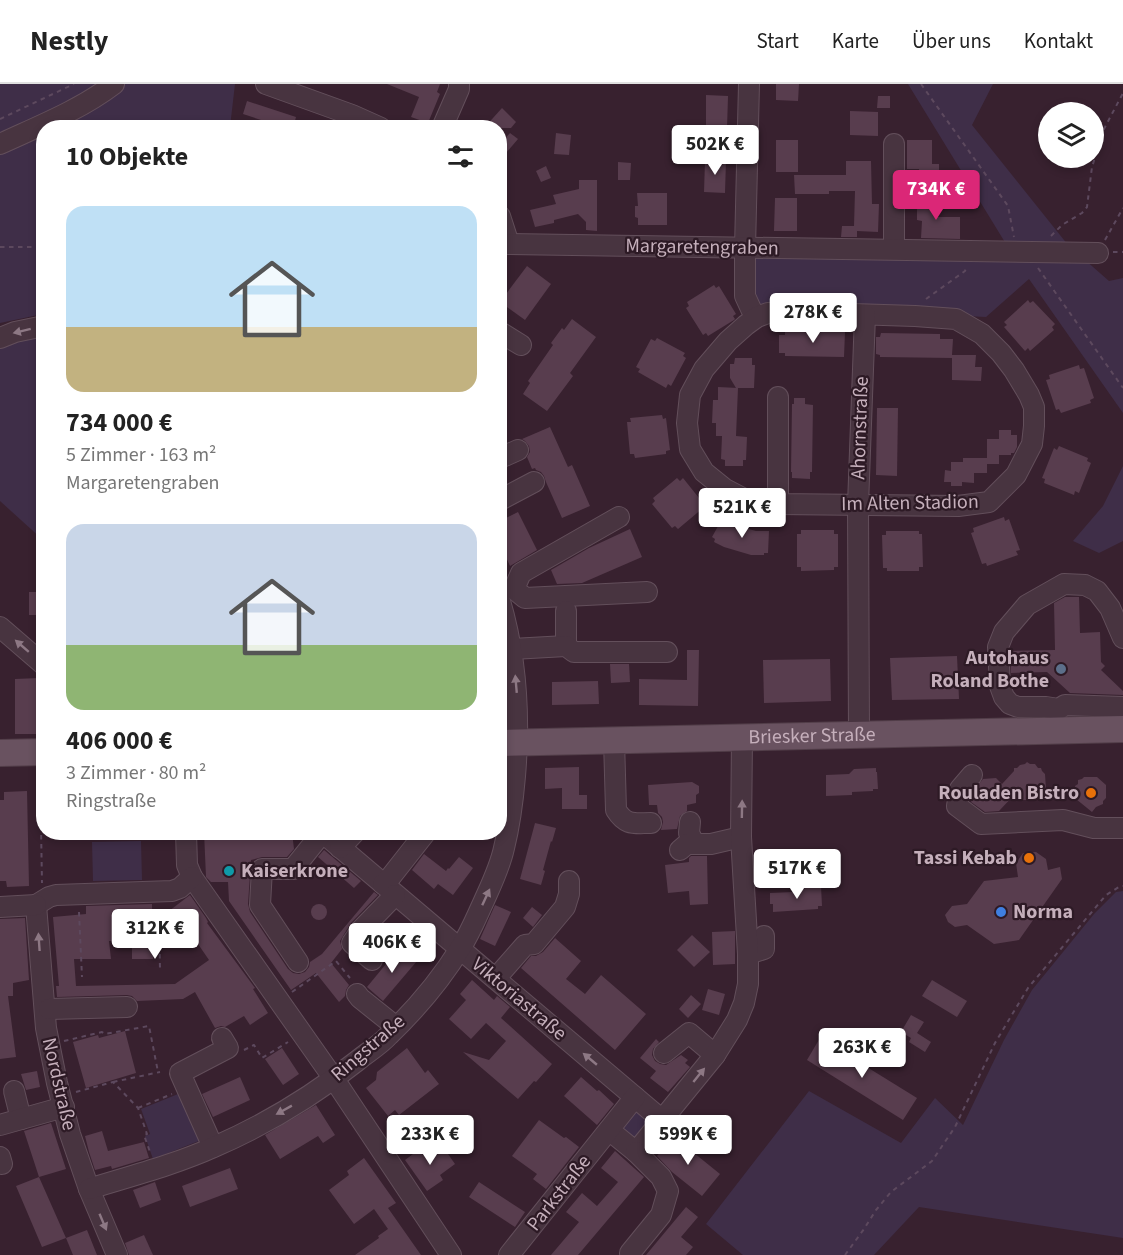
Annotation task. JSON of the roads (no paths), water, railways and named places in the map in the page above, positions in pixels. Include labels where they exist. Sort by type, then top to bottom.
[{"type":"main road","name":"Briesker Straße","points":[[508,742],[859,735],[1060,720],[1123,729]]},
{"type":"main road","points":[[0,753],[36,752]]},
{"type":"street","points":[[51,120],[98,96],[114,84]]},
{"type":"street","points":[[266,84],[363,120]]},
{"type":"street","points":[[445,120],[459,84]]},
{"type":"street","points":[[749,84],[745,296],[757,317]]},
{"type":"street","points":[[0,144],[36,127]]},
{"type":"street","points":[[894,144],[894,249]]},
{"type":"street","name":"Margaretengraben","points":[[507,251],[745,248],[1098,253]]},
{"type":"street","name":"Im Alten Stadion","points":[[768,313],[779,313],[956,319],[981,334],[1001,353],[1014,370],[1034,407],[1032,444],[1016,475],[989,502],[958,506],[752,503],[724,489],[704,472],[690,449],[687,423],[690,395],[704,369],[728,341],[757,317],[768,313]]},
{"type":"street","name":"Ahornstraße","points":[[859,735],[858,505],[865,315]]},
{"type":"street","points":[[0,338],[36,328]]},
{"type":"street","points":[[507,336],[521,345]]},
{"type":"street","points":[[778,397],[778,504]]},
{"type":"street","points":[[507,455],[518,450]]},
{"type":"street","points":[[507,496],[534,482]]},
{"type":"street","points":[[507,591],[521,573],[619,517]]},
{"type":"street","points":[[1123,638],[1110,608],[1097,591],[1084,585],[1064,584],[1027,605],[1004,632],[998,647],[1000,686],[1004,698],[1010,704],[1018,707],[1046,707],[1060,720],[1065,705],[1123,706]]},
{"type":"street","points":[[507,595],[525,598],[647,592]]},
{"type":"street","points":[[566,611],[566,646]]},
{"type":"street","name":"Ringstraße","points":[[507,615],[516,683],[508,742],[511,816],[507,835]]},
{"type":"street","points":[[0,627],[36,658]]},
{"type":"street","points":[[512,649],[566,646],[574,652],[667,652]]},
{"type":"street","points":[[636,1152],[715,1055],[744,1003],[748,984],[748,954],[741,837],[742,737]]},
{"type":"street","points":[[614,740],[616,810],[621,819],[633,824],[651,823]]},
{"type":"street","points":[[972,775],[960,789],[957,806],[981,824],[1064,820],[1094,828],[1123,828]]},
{"type":"street","points":[[690,822],[687,847],[741,837]]},
{"type":"street","points":[[186,840],[187,865],[192,877],[334,1079],[451,1255]]},
{"type":"street","points":[[298,962],[260,905],[262,869],[292,869],[316,840]]},
{"type":"street","name":"Viktoriastraße","points":[[330,840],[662,1120]]},
{"type":"street","points":[[340,848],[348,840]]},
{"type":"street","points":[[372,960],[352,943],[389,890],[389,879],[420,840]]},
{"type":"street","name":"Ringstraße","points":[[89,1189],[142,1173],[213,1147],[312,1095],[388,1036],[430,990],[460,950],[496,875],[506,840]]},
{"type":"street","points":[[0,907],[39,903],[56,895],[172,891],[180,888],[192,877]]},
{"type":"street","points":[[496,978],[525,945],[534,944],[565,907],[569,894],[569,881]]},
{"type":"street","name":"Nordstraße","points":[[39,903],[46,1028],[66,1100],[70,1134],[89,1189],[117,1255]]},
{"type":"street","points":[[748,954],[764,949],[764,936]]},
{"type":"street","points":[[357,994],[390,1022]]},
{"type":"street","points":[[49,1009],[127,1007]]},
{"type":"street","points":[[664,1053],[689,1029],[715,1055]]},
{"type":"street","points":[[213,1147],[183,1080],[225,1043]]},
{"type":"street","points":[[14,1091],[21,1119]]},
{"type":"street","name":"Parkstraße","points":[[510,1255],[635,1097]]},
{"type":"street","points":[[0,1125],[21,1119],[66,1100]]},
{"type":"street","points":[[609,1130],[661,1177],[668,1191],[661,1215],[630,1253]]},
{"type":"place","name":"Autohaus Roland Bothe","points":[[1061,669]]},
{"type":"place","name":"Rouladen Bistro","points":[[1091,793]]},
{"type":"place","name":"Tassi Kebab","points":[[1029,858]]},
{"type":"place","name":"Kaiserkrone","points":[[229,871]]},
{"type":"place","name":"Norma","points":[[1001,912]]}]
